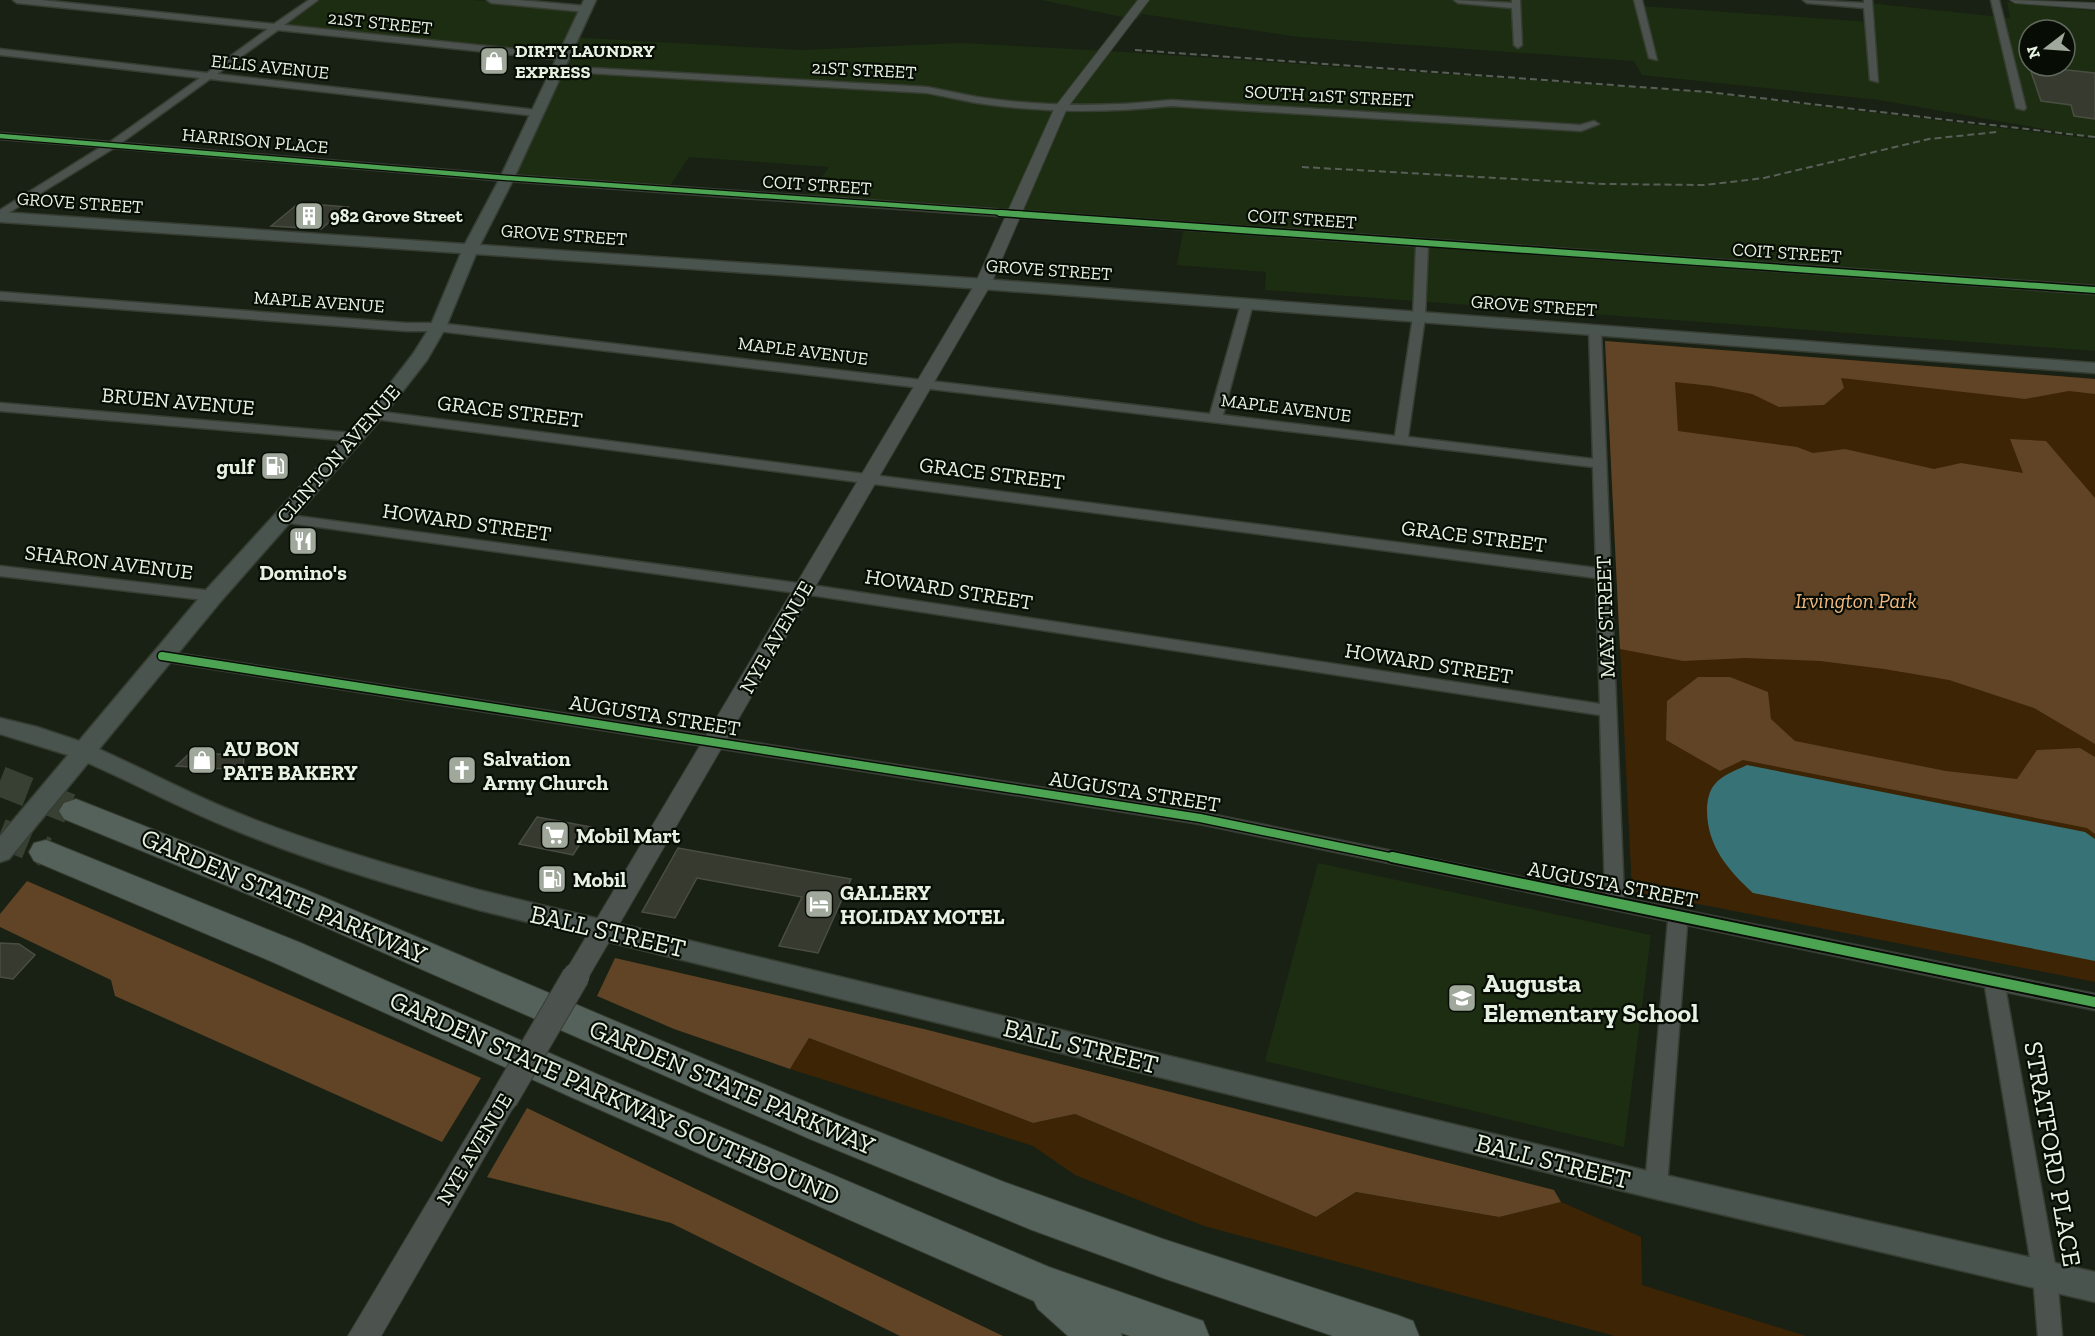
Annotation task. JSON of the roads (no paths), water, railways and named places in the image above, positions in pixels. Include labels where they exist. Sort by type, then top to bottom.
[{"type":"highway","name":"GARDEN STATE PARKWAY","points":[[76,811],[266,886],[934,1173],[1119,1244],[1397,1336]]},
{"type":"highway","name":"GARDEN STATE PARKWAY SOUTHBOUND","points":[[46,852],[288,953],[596,1091],[1039,1283],[1187,1336]]},
{"type":"highway","points":[[1039,1283],[1100,1336]]},
{"type":"main road","name":"CLINTON AVENUE","points":[[0,853],[162,656],[353,437],[375,415],[421,356],[438,327],[471,248],[507,178],[588,4]]},
{"type":"main road","name":"GROVE STREET","points":[[0,216],[187,231],[471,248],[983,284],[2095,368]]},
{"type":"main road","name":"BALL STREET","points":[[0,726],[46,736],[224,816],[321,853],[479,900],[1656,1186],[2095,1287]]},
{"type":"street","name":"21ST STREET","points":[[17,0],[559,63],[927,90],[986,101],[1061,107]]},
{"type":"street","points":[[0,216],[112,145],[314,0]]},
{"type":"street","points":[[491,0],[588,4]]},
{"type":"street","name":"NYE AVENUE","points":[[364,1336],[983,284],[1061,107],[1144,0]]},
{"type":"street","points":[[1458,0],[1516,3],[1518,45]]},
{"type":"street","points":[[1638,0],[1654,58]]},
{"type":"street","points":[[1807,0],[1868,3],[1875,80]]},
{"type":"street","points":[[1995,0],[2021,108]]},
{"type":"street","points":[[2015,0],[2095,6]]},
{"type":"street","name":"ELLIS AVENUE","points":[[0,52],[536,113]]},
{"type":"street","name":"SOUTH 21ST STREET","points":[[1061,107],[1124,108],[1171,103],[1581,128],[1594,124]]},
{"type":"street","name":"HARRISON PLACE","points":[[0,136],[507,178]]},
{"type":"street","name":"COIT STREET","points":[[507,178],[2091,290]]},
{"type":"street","points":[[1401,439],[1419,317],[1422,242]]},
{"type":"street","points":[[2091,290],[2095,300]]},
{"type":"street","name":"MAPLE AVENUE","points":[[0,296],[406,327],[438,327],[1600,464]]},
{"type":"street","points":[[1216,418],[1247,304]]},
{"type":"street","name":"MAY STREET","points":[[1595,330],[1615,903]]},
{"type":"street","name":"BRUEN AVENUE","points":[[0,407],[353,437]]},
{"type":"street","name":"GRACE STREET","points":[[375,415],[1604,574]]},
{"type":"street","name":"HOWARD STREET","points":[[282,518],[804,589],[1609,711]]},
{"type":"street","name":"SHARON AVENUE","points":[[0,571],[213,596]]},
{"type":"street","name":"AUGUSTA STREET","points":[[162,656],[1200,818],[2095,1002]]},
{"type":"street","points":[[1656,1186],[1678,916]]},
{"type":"street","name":"STRATFORD PLACE","points":[[1994,982],[2045,1275],[2050,1336]]},
{"type":"water","points":[[1747,765],[2085,832],[2095,839],[2095,961],[1753,893],[1727,866],[1715,846],[1708,823],[1707,810],[1711,789],[1715,784],[1726,775]]},
{"type":"tunnel","points":[[0,781],[76,811]]},
{"type":"tunnel","points":[[0,833],[46,852]]},
{"type":"railway","points":[[1135,50],[1708,92],[2095,137]]},
{"type":"railway","points":[[1302,167],[1604,184],[1705,185],[1764,178],[1929,139],[1997,132]]},
{"type":"place","name":"DIRTY LAUNDRY EXPRESS","points":[[494,61]]},
{"type":"place","name":"982 Grove Street","points":[[309,216]]},
{"type":"place","name":"gulf","points":[[275,466]]},
{"type":"place","name":"Domino's","points":[[303,541]]},
{"type":"place","name":"AU BON PATE BAKERY","points":[[202,760]]},
{"type":"place","name":"Salvation Army Church","points":[[462,770]]},
{"type":"place","name":"Mobil Mart","points":[[555,835]]},
{"type":"place","name":"Mobil","points":[[552,879]]},
{"type":"place","name":"GALLERY HOLIDAY MOTEL","points":[[819,904]]},
{"type":"place","name":"Augusta Elementary School","points":[[1462,998]]},
{"type":"park label","name":"Irvington Park","points":[[1856,600]]}]
